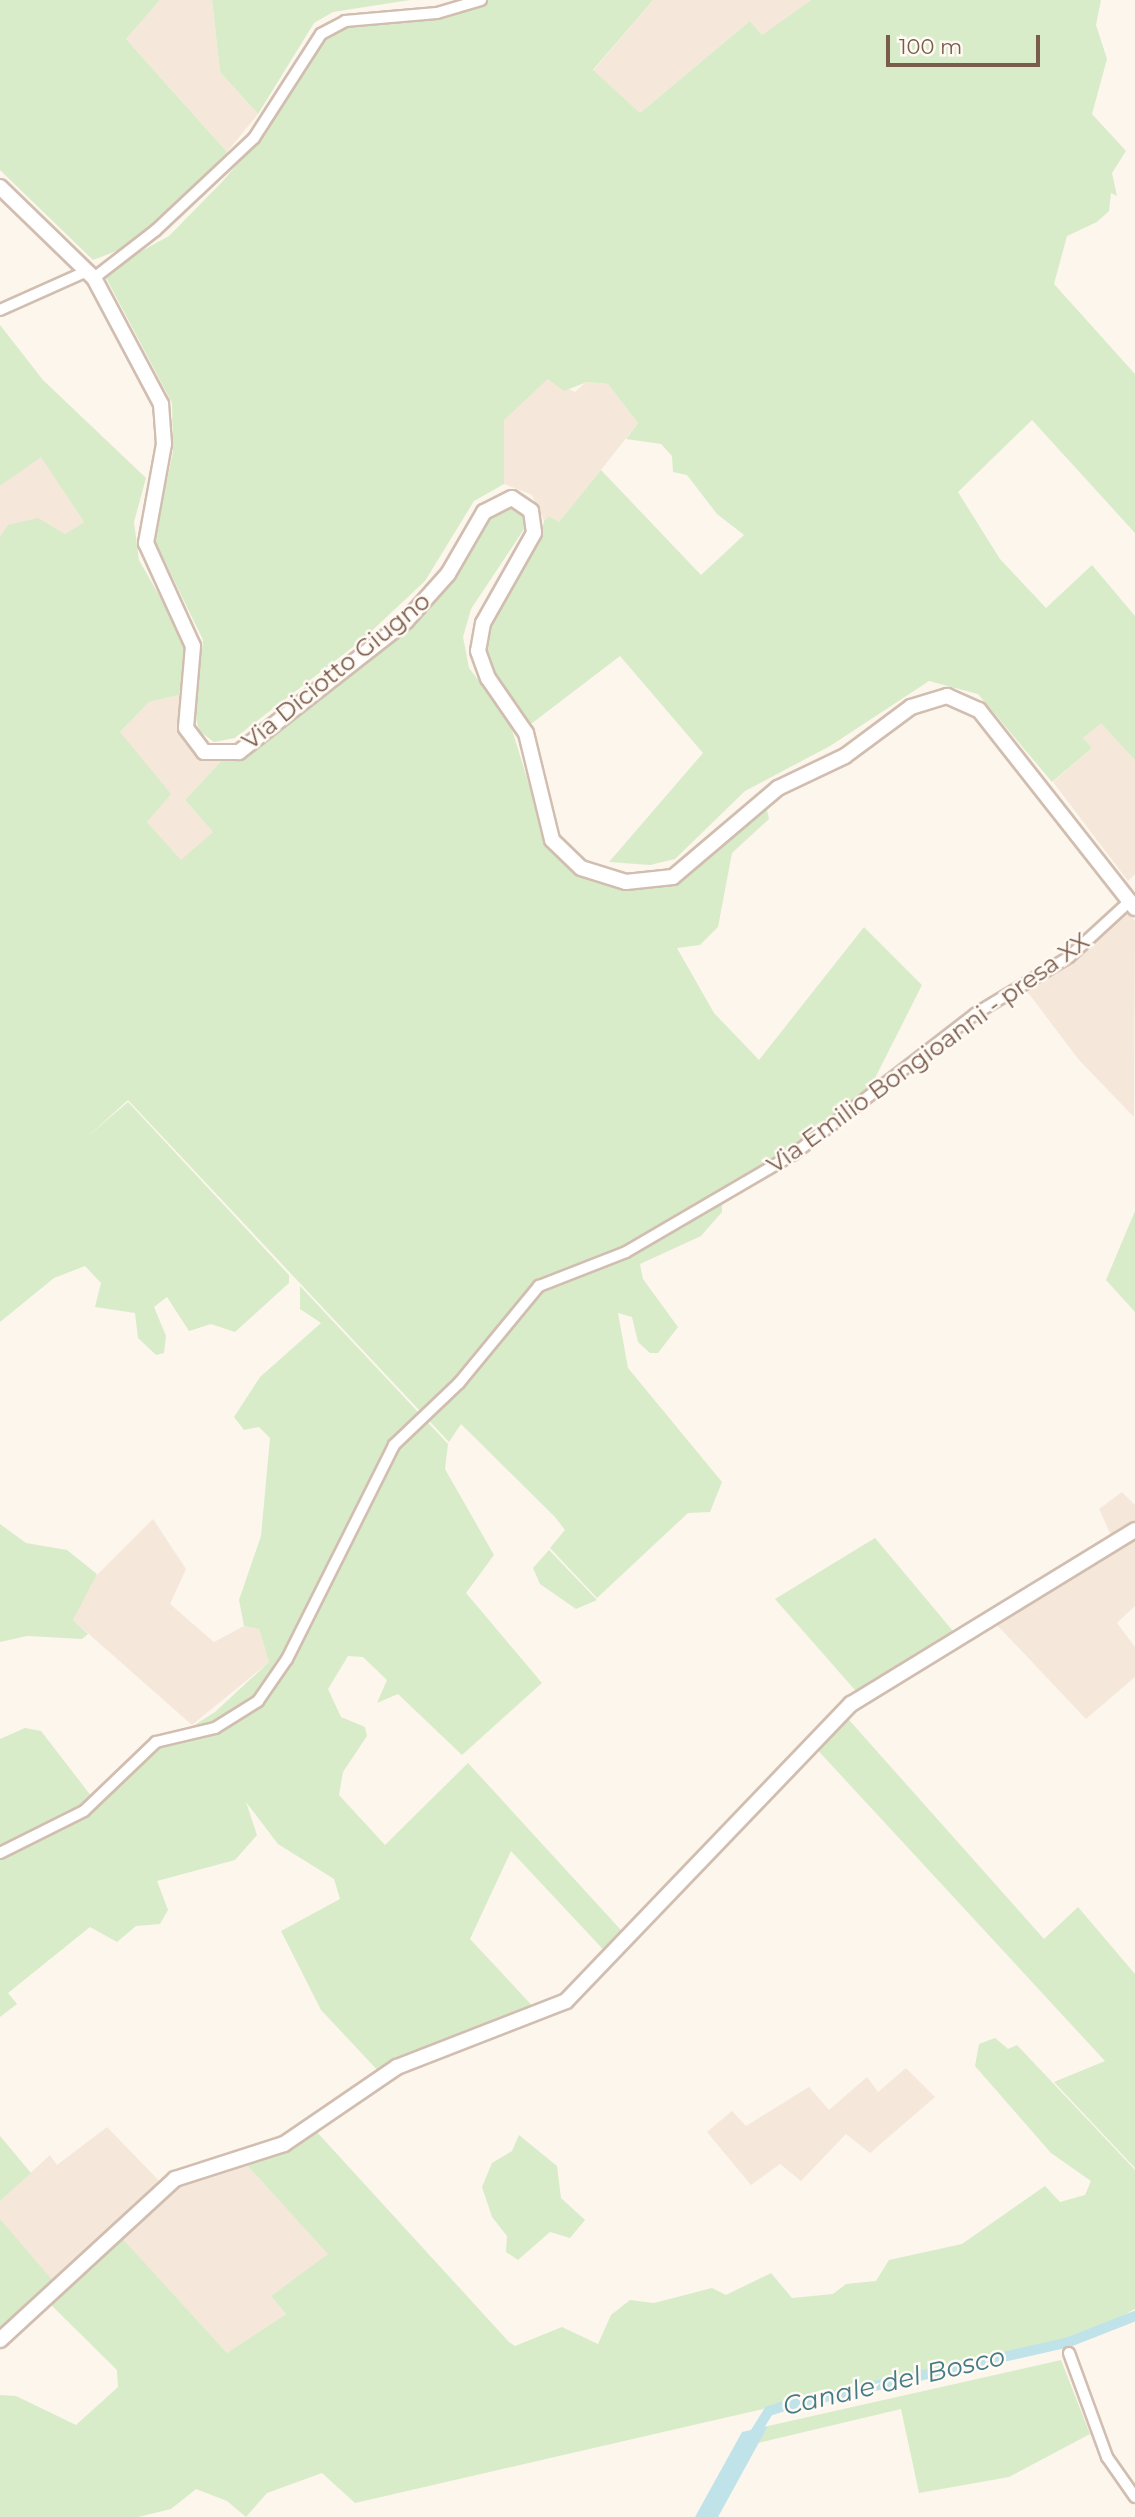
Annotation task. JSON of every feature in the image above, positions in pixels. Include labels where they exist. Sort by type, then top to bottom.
[{"type":"main road","name":"Via Diciotto Giugno","points":[[0,187],[90,275],[161,404],[164,444],[146,543],[193,646],[186,727],[204,752],[239,752],[406,621],[448,574],[484,512],[512,498],[531,511],[534,533],[483,622],[478,651],[488,678],[526,733],[552,840],[581,868],[626,882],[673,877],[778,788],[845,756],[911,707],[947,696],[979,710],[1133,901]]},
{"type":"main road","points":[[0,2340],[175,2179],[284,2144],[397,2067],[566,2001],[851,1704],[1135,1530]]},
{"type":"street","points":[[0,310],[90,275],[156,230],[254,138],[321,34],[345,21],[445,11],[481,0]]},
{"type":"street","name":"Via Emilio Bongioanni - presa XX","points":[[0,1853],[84,1811],[156,1742],[215,1728],[258,1701],[293,1647],[316,1590],[394,1445],[452,1391],[540,1286],[626,1252],[793,1154],[975,1014],[1069,957],[1133,901]]},
{"type":"street","points":[[1069,2353],[1107,2457],[1135,2497]]},
{"type":"shaded area","points":[[160,0],[212,0],[220,72],[258,114],[227,152],[126,39]]},
{"type":"shaded area","points":[[653,0],[811,0],[762,35],[750,21],[640,113],[593,71]]},
{"type":"shaded area","points":[[548,379],[575,392],[586,382],[608,384],[638,423],[559,523],[549,516],[544,521],[532,495],[504,484],[503,420]]},
{"type":"shaded area","points":[[41,456],[84,522],[65,534],[0,537],[0,486]]},
{"type":"shaded area","points":[[179,695],[184,742],[197,754],[222,760],[185,800],[213,832],[181,861],[147,822],[120,732],[149,702]]},
{"type":"shaded area","points":[[1101,722],[1135,760],[1135,874],[1128,881],[1053,782],[1092,748],[1083,738]]},
{"type":"shaded area","points":[[1128,912],[1135,921],[1134,1117],[1079,1060],[1026,990]]},
{"type":"shaded area","points":[[1122,1492],[1135,1505],[1135,1606],[1117,1623],[1135,1647],[1135,1677],[1086,1719],[996,1624],[1115,1544],[1099,1509]]},
{"type":"shaded area","points":[[153,1519],[186,1569],[170,1604],[214,1642],[244,1626],[259,1629],[269,1662],[192,1725],[73,1620],[91,1581]]},
{"type":"shaded area","points":[[906,2068],[935,2097],[870,2153],[846,2134],[801,2181],[780,2164],[751,2185],[707,2132],[732,2111],[746,2126],[809,2087],[829,2110],[867,2077],[878,2092]]},
{"type":"shaded area","points":[[107,2127],[169,2191],[201,2173],[246,2164],[329,2254],[271,2296],[286,2314],[227,2353],[119,2236],[54,2282],[0,2219],[0,2201],[50,2155],[57,2165]]},
{"type":"green space","points":[[0,0],[160,0],[126,39],[227,152],[159,224],[127,247],[93,260],[0,170]]},
{"type":"green space","points":[[212,0],[410,0],[333,12],[314,23],[258,114],[220,72]]},
{"type":"green space","points":[[488,0],[653,0],[593,70],[640,113],[750,21],[762,35],[811,0],[1101,0],[1096,25],[1107,59],[1092,114],[1126,151],[1112,173],[1117,196],[1111,193],[1109,211],[1097,222],[1067,236],[1054,284],[1135,374],[1135,533],[1032,420],[958,492],[1000,559],[1046,608],[1092,565],[1135,616],[1135,760],[1101,723],[1083,738],[1092,748],[1052,782],[978,694],[929,681],[830,746],[745,791],[675,859],[650,865],[609,862],[703,753],[620,656],[531,724],[486,660],[483,647],[493,607],[538,545],[544,521],[549,516],[559,522],[601,470],[701,575],[744,535],[717,514],[687,475],[673,472],[672,456],[661,444],[626,439],[638,423],[608,384],[587,382],[564,391],[548,379],[504,420],[504,484],[474,501],[425,581],[362,640],[235,738],[214,742],[199,731],[195,714],[203,640],[154,539],[173,452],[172,403],[103,272],[169,236],[221,183],[263,134],[317,41],[337,27],[461,13]]},
{"type":"green space","points":[[0,325],[43,380],[146,478],[134,522],[139,560],[180,632],[186,656],[179,695],[149,702],[120,732],[171,794],[147,822],[181,860],[213,832],[185,800],[222,760],[277,732],[416,616],[489,513],[507,502],[523,514],[526,526],[471,609],[463,637],[469,668],[509,720],[548,846],[583,875],[684,876],[765,800],[769,819],[732,853],[718,927],[700,945],[677,948],[714,1013],[759,1060],[864,927],[922,985],[867,1094],[722,1196],[722,1212],[701,1236],[640,1264],[643,1279],[678,1327],[658,1353],[650,1353],[638,1342],[632,1317],[618,1313],[628,1368],[722,1482],[710,1512],[688,1513],[597,1598],[550,1548],[565,1530],[555,1517],[461,1424],[449,1442],[128,1100],[87,1137],[128,1102],[289,1275],[289,1283],[235,1332],[211,1324],[189,1331],[167,1297],[154,1307],[166,1336],[164,1353],[156,1355],[138,1338],[135,1313],[95,1307],[101,1283],[85,1266],[54,1278],[0,1322],[0,537],[8,525],[38,518],[65,534],[84,522],[41,457],[0,486]]},
{"type":"green space","points":[[1135,1211],[1135,1312],[1106,1280]]},
{"type":"green space","points":[[300,1286],[448,1444],[445,1469],[494,1555],[466,1593],[542,1683],[462,1755],[398,1694],[377,1703],[387,1680],[363,1657],[348,1656],[328,1689],[341,1717],[365,1727],[367,1736],[343,1772],[339,1795],[385,1845],[468,1763],[631,1941],[613,1960],[511,1851],[470,1939],[540,2014],[382,2075],[321,2010],[281,1931],[340,1899],[334,1879],[278,1844],[246,1802],[257,1835],[235,1860],[157,1881],[168,1910],[160,1924],[136,1926],[117,1942],[90,1927],[8,1993],[17,2004],[0,2017],[0,1739],[25,1728],[41,1731],[95,1801],[137,1750],[177,1736],[215,1712],[269,1662],[259,1629],[244,1626],[239,1600],[261,1536],[270,1438],[259,1427],[244,1430],[234,1417],[260,1377],[321,1323],[300,1309]]},
{"type":"green space","points":[[0,1524],[26,1543],[67,1550],[97,1574],[73,1620],[88,1634],[82,1639],[27,1636],[0,1642]]},
{"type":"green space","points":[[875,1538],[958,1637],[862,1698],[775,1599]]},
{"type":"green space","points":[[549,1550],[597,1600],[576,1609],[540,1584],[533,1568]]},
{"type":"green space","points":[[842,1712],[1044,1939],[1078,1907],[1135,1974],[1135,2168],[1054,2082],[1105,2061],[812,1744]]},
{"type":"green space","points":[[995,2038],[1008,2049],[1017,2045],[1135,2170],[1135,2309],[1092,2333],[355,2503],[322,2473],[267,2493],[246,2517],[227,2501],[196,2489],[171,2509],[138,2517],[0,2517],[0,2395],[16,2396],[76,2425],[118,2387],[117,2370],[41,2295],[0,2333],[0,2219],[54,2282],[119,2235],[227,2353],[286,2314],[271,2296],[328,2254],[246,2164],[315,2130],[509,2342],[515,2346],[562,2327],[598,2344],[611,2315],[630,2300],[654,2303],[712,2288],[726,2295],[771,2273],[792,2298],[833,2294],[846,2284],[876,2281],[889,2260],[962,2244],[1045,2186],[1060,2202],[1085,2195],[1091,2181],[1051,2153],[975,2066],[979,2044]]},
{"type":"green space","points":[[519,2135],[557,2166],[561,2198],[585,2220],[570,2238],[550,2232],[518,2260],[506,2252],[507,2236],[492,2217],[482,2187],[492,2163],[512,2151]]},
{"type":"green space","points":[[0,2136],[31,2173],[0,2201]]},
{"type":"green space","points":[[1061,2360],[1090,2434],[1009,2477],[919,2493],[901,2409],[758,2443],[768,2426]]},
{"type":"water","points":[[768,2426],[718,2517],[695,2517],[742,2432]]},
{"type":"waterway","name":"Canale del Bosco","points":[[750,2441],[769,2411],[781,2407],[1069,2342],[1135,2316]]}]
